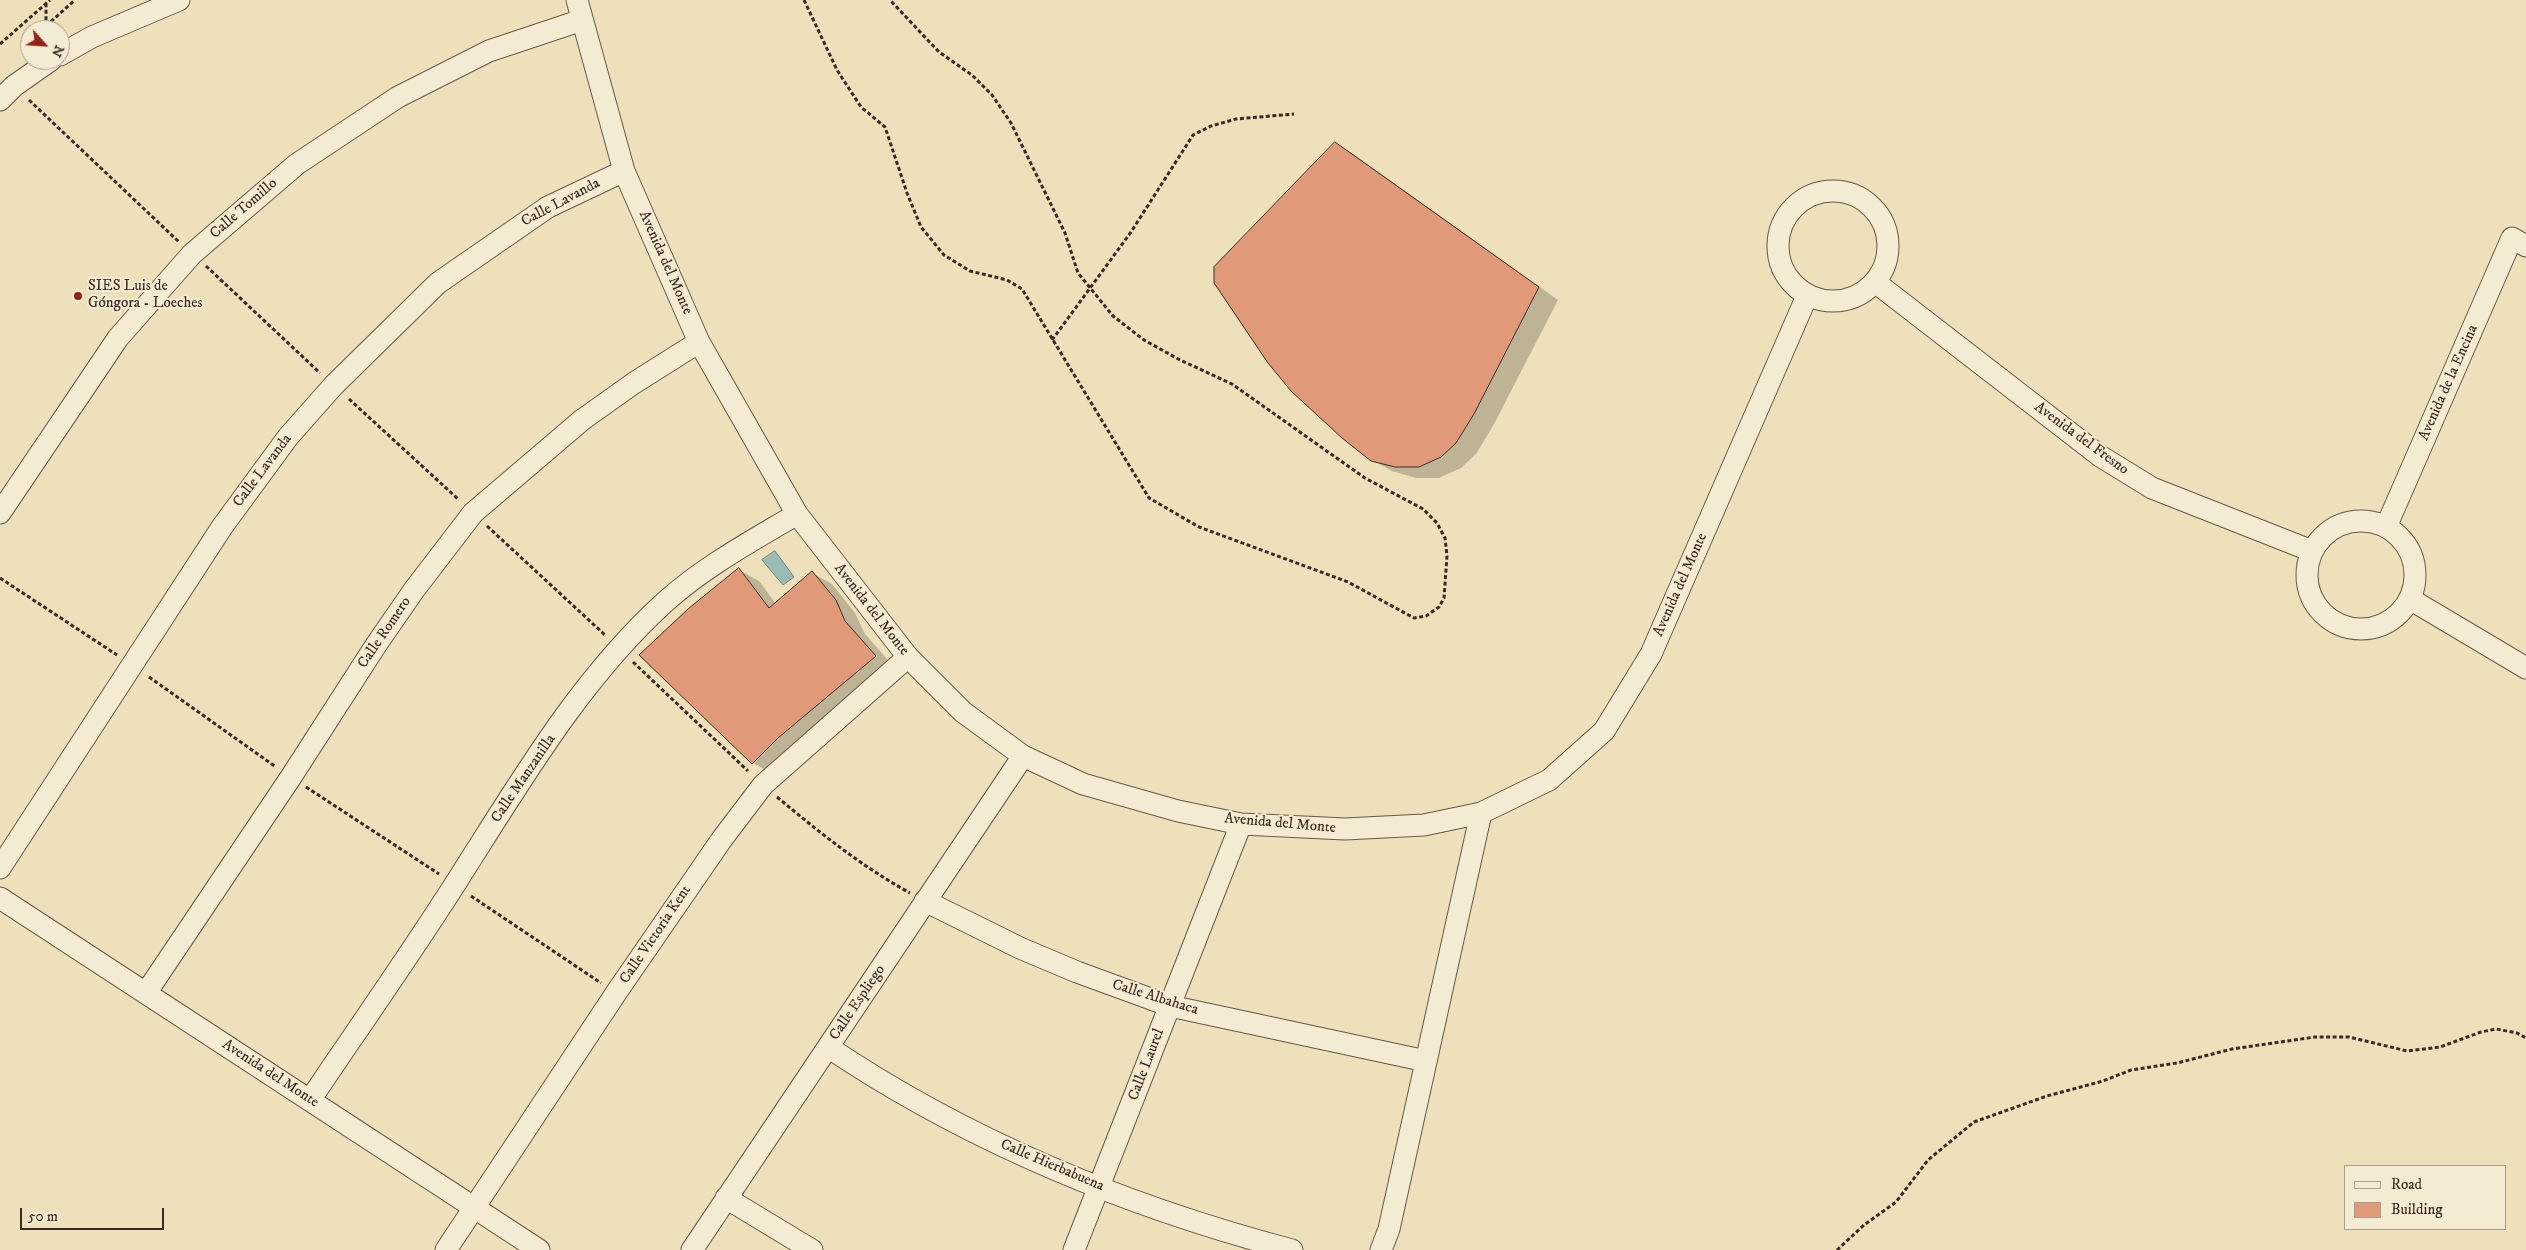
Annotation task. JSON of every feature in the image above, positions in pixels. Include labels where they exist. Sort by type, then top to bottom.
[{"type":"street","points":[[70,49],[92,37],[179,0]]},
{"type":"street","name":"Avenida del Monte","points":[[579,10],[624,172],[699,342],[797,514],[908,658],[963,712],[1024,756],[1083,784],[1178,811],[1241,824],[1345,829],[1424,825],[1481,813],[1549,780],[1604,731],[1651,654],[1807,296]]},
{"type":"street","name":"Calle Tomillo","points":[[0,513],[118,338],[192,254],[297,164],[398,97],[489,50],[579,10]]},
{"type":"street","points":[[7,93],[38,70]]},
{"type":"street","name":"Calle Lavanda","points":[[0,868],[228,519],[288,438],[334,385],[438,283],[548,207],[624,172]]},
{"type":"street","points":[[1828,191],[1844,192],[1859,197],[1872,207],[1882,220],[1887,236],[1888,252],[1884,268],[1875,282],[1861,294],[1843,301],[1825,301],[1807,296],[1792,284],[1782,269],[1777,250],[1779,231],[1787,214],[1798,202],[1812,194],[1828,191]]},
{"type":"street","name":"Avenida de la Encina","points":[[2386,527],[2519,242]]},
{"type":"street","name":"Avenida del Fresno","points":[[1875,282],[2100,456],[2133,478],[2172,496],[2312,551]]},
{"type":"street","name":"Calle Romero","points":[[146,993],[291,777],[376,645],[414,590],[473,513],[582,420],[634,383],[699,342]]},
{"type":"street","name":"Calle Manzanilla","points":[[310,1100],[455,885],[542,748],[619,648],[666,601],[709,567],[797,514]]},
{"type":"street","points":[[2352,522],[2370,522],[2386,527],[2399,537],[2412,558],[2415,583],[2410,599],[2401,613],[2388,623],[2372,629],[2355,630],[2339,625],[2324,616],[2310,594],[2307,568],[2312,551],[2322,537],[2336,527],[2352,522]]},
{"type":"street","points":[[2410,599],[2526,668]]},
{"type":"street","name":"Calle Victoria Kent","points":[[446,1250],[622,985],[722,839],[764,785],[908,658]]},
{"type":"street","name":"Calle Espliego","points":[[692,1250],[1024,756]]},
{"type":"street","points":[[1381,1250],[1388,1229],[1481,813]]},
{"type":"street","name":"Calle Laurel","points":[[1074,1250],[1241,824]]},
{"type":"street","name":"Avenida del Monte","points":[[0,898],[539,1250]]},
{"type":"street","name":"Calle Albahaca","points":[[925,901],[1020,948],[1077,972],[1170,1006],[1426,1061]]},
{"type":"street","name":"Calle Hierbabuena","points":[[828,1047],[904,1095],[950,1119],[1099,1186],[1229,1233],[1292,1250]]},
{"type":"street","points":[[726,1198],[812,1250]]},
{"type":"path","points":[[0,44],[50,0]]},
{"type":"path","points":[[53,20],[75,0]]},
{"type":"path","points":[[804,0],[837,70],[861,107],[885,127],[906,193],[921,227],[944,255],[970,271],[1007,280],[1022,289],[1149,498],[1199,527],[1348,582],[1414,618],[1426,616],[1439,607],[1444,598],[1447,556],[1445,538],[1438,523],[1423,509],[1365,478],[1232,384],[1180,360],[1144,340],[1113,316],[1078,272],[1065,234],[1011,123],[992,95],[972,75],[939,52],[890,0]]},
{"type":"path","points":[[46,3],[46,20]]},
{"type":"path","points":[[7,93],[192,254]]},
{"type":"path","points":[[1052,340],[1131,232],[1193,135],[1211,126],[1236,119],[1294,114]]},
{"type":"path","points":[[764,785],[878,876],[925,901]]},
{"type":"path","points":[[1837,1250],[1864,1225],[1896,1202],[1928,1160],[1974,1122],[2047,1096],[2102,1081],[2132,1070],[2177,1063],[2232,1049],[2315,1037],[2349,1037],[2406,1051],[2440,1047],[2481,1032],[2496,1029],[2517,1033],[2526,1038]]},
{"type":"water","points":[[775,551],[794,577],[783,585],[762,560]]},
{"type":"building","points":[[1335,142],[1539,287],[1474,414],[1456,443],[1441,457],[1419,467],[1395,467],[1371,461],[1342,438],[1291,391],[1268,363],[1214,283],[1214,267]]},
{"type":"building","points":[[739,568],[769,608],[812,571],[836,600],[845,621],[876,656],[778,738],[752,764],[639,655],[688,609]]},
{"type":"place","name":"SIES Luis de Góngora - Loeches","points":[[78,296]]}]
